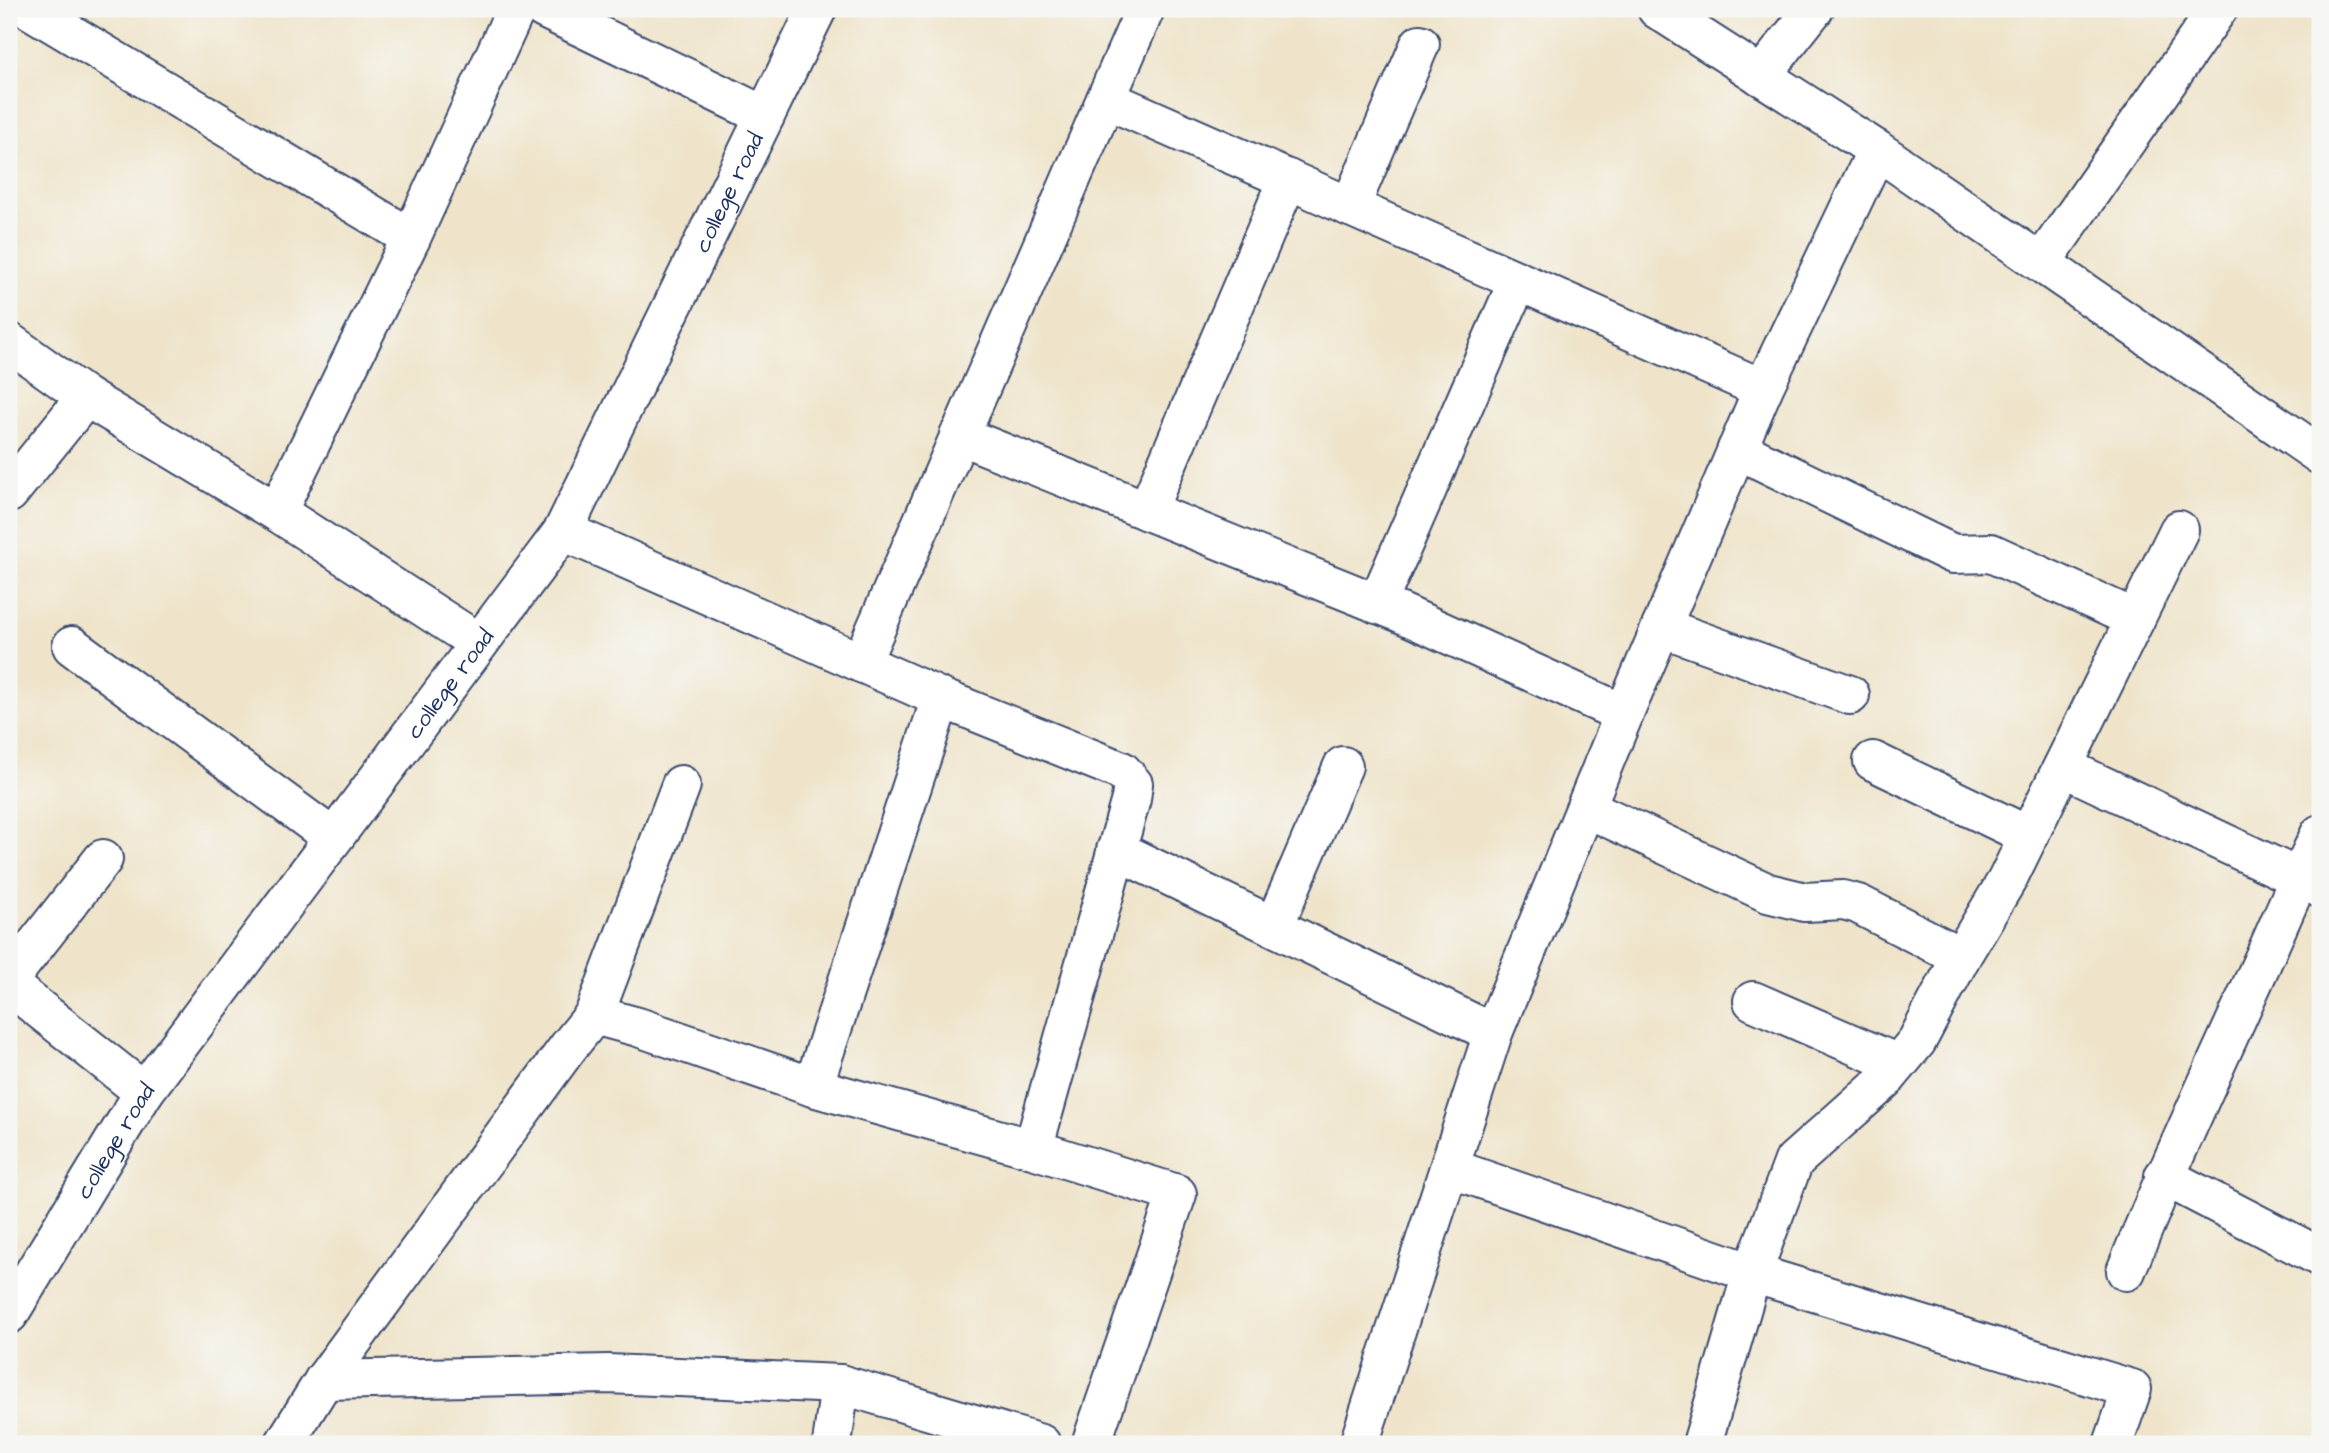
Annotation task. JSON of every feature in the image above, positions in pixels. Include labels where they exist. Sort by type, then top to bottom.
[{"type":"street","points":[[29,9],[411,238]]},
{"type":"street","points":[[277,512],[411,238],[516,9]]},
{"type":"street","points":[[544,9],[765,116]]},
{"type":"street","name":"college road","points":[[9,1314],[144,1092],[563,531],[817,9]]},
{"type":"street","points":[[861,663],[1145,9]]},
{"type":"street","points":[[1657,9],[1877,150],[2320,455]]},
{"type":"street","points":[[1761,76],[1814,9]]},
{"type":"street","points":[[2042,262],[2217,9]]},
{"type":"street","points":[[1350,207],[1420,44]]},
{"type":"street","points":[[1106,99],[1763,389]]},
{"type":"street","points":[[1359,1444],[1493,1033],[1624,713],[1763,389],[1877,150]]},
{"type":"street","points":[[1147,511],[1288,179]]},
{"type":"street","points":[[1377,604],[1518,282]]},
{"type":"street","points":[[9,342],[86,397],[277,512],[479,643]]},
{"type":"street","points":[[9,493],[86,397]]},
{"type":"street","points":[[959,435],[1377,604],[1624,713]]},
{"type":"street","points":[[1737,449],[1953,554],[1992,553],[2135,619]]},
{"type":"street","points":[[1702,1444],[1752,1273],[1794,1161],[1885,1080],[1917,1041],[1961,957],[2007,880],[2179,530]]},
{"type":"street","points":[[563,531],[940,698],[1122,771],[1133,784],[1033,1149]]},
{"type":"street","points":[[1661,626],[1850,695]]},
{"type":"street","points":[[72,646],[333,838]]},
{"type":"street","points":[[813,1087],[940,698]]},
{"type":"street","points":[[1874,761],[2029,836]]},
{"type":"street","points":[[1274,926],[1343,766]]},
{"type":"street","points":[[2063,767],[2310,883]]},
{"type":"street","points":[[284,1444],[324,1380],[594,1015],[681,785]]},
{"type":"street","points":[[1587,808],[1768,893],[1805,902],[1843,900],[1858,904],[1961,957]]},
{"type":"street","points":[[2126,1271],[2164,1176],[2252,986],[2310,883],[2320,834]]},
{"type":"street","points":[[1116,849],[1493,1033]]},
{"type":"street","points":[[9,979],[103,859]]},
{"type":"street","points":[[9,985],[144,1092]]},
{"type":"street","points":[[1753,1001],[1898,1064]]},
{"type":"street","points":[[594,1015],[638,1027],[813,1087],[1033,1149],[1177,1195],[1091,1444]]},
{"type":"street","points":[[1450,1168],[1752,1273],[2132,1389],[2113,1444]]},
{"type":"street","points":[[2164,1176],[2320,1257]]},
{"type":"street","points":[[324,1380],[608,1374],[840,1384],[1041,1444]]},
{"type":"street","points":[[832,1444],[840,1384]]}]
